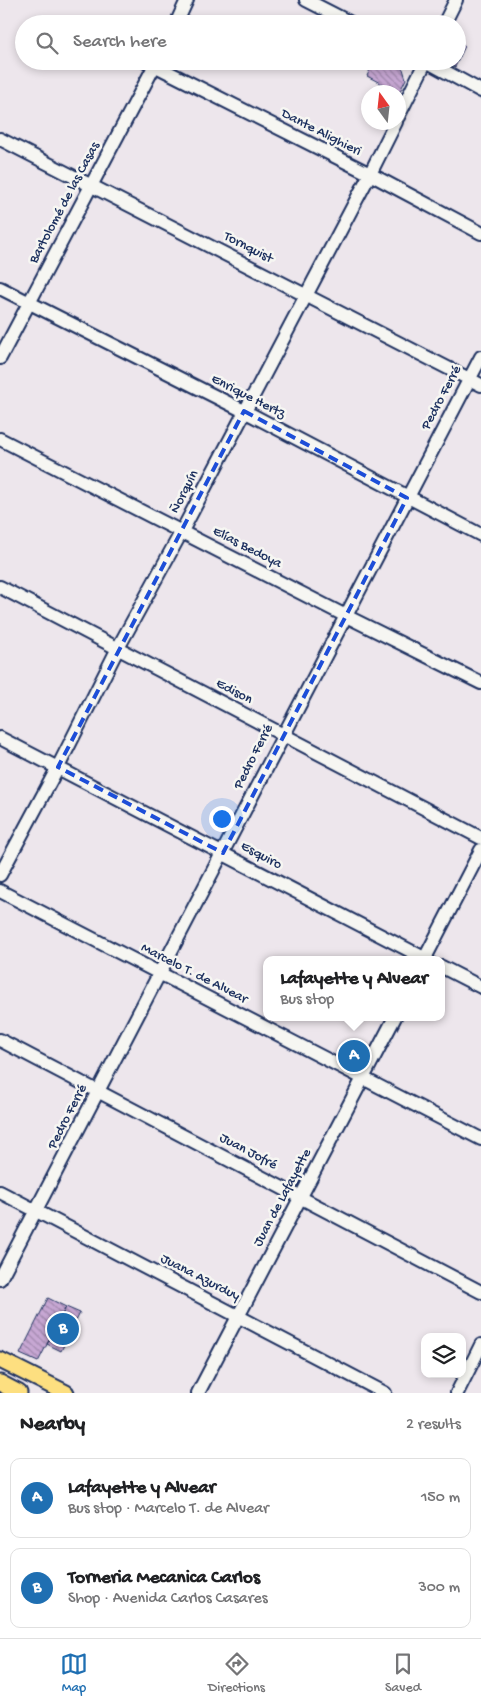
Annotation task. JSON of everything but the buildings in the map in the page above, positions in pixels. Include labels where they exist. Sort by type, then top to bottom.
[{"type":"main road","points":[[0,1360],[66,1393]]},
{"type":"main road","points":[[0,1383],[19,1393]]},
{"type":"street","points":[[180,15],[187,0]]},
{"type":"street","points":[[306,0],[335,15]]},
{"type":"street","points":[[448,15],[456,0]]},
{"type":"street","name":"Bartolomé de las Casas","points":[[0,358],[92,184],[149,70]]},
{"type":"street","name":"Dante Alighieri","points":[[167,70],[481,233]]},
{"type":"street","points":[[406,101],[422,70]]},
{"type":"street","points":[[442,70],[481,91]]},
{"type":"street","name":"Ñorquín","points":[[0,875],[392,130]]},
{"type":"street","name":"Tornquist","points":[[0,139],[92,184],[475,382]]},
{"type":"street","name":"Enrique Hertz","points":[[0,288],[481,535]]},
{"type":"street","name":"Pedro Ferré","points":[[0,1278],[407,498],[475,382],[481,357]]},
{"type":"street","name":"Elías Bedoya","points":[[0,439],[481,683]]},
{"type":"street","name":"Edison","points":[[0,588],[481,838]]},
{"type":"street","name":"Esquiro","points":[[0,738],[419,956]]},
{"type":"street","points":[[427,956],[481,850]]},
{"type":"street","name":"Marcelo T. de Alvear","points":[[0,891],[481,1139]]},
{"type":"street","points":[[445,969],[481,988]]},
{"type":"street","name":"Juan de Lafayette","points":[[198,1393],[393,1021]]},
{"type":"street","name":"Juan Jofré","points":[[0,1040],[481,1292]]},
{"type":"street","name":"Juana Azurduy","points":[[0,1192],[385,1393]]},
{"type":"street","points":[[457,1393],[481,1345]]},
{"type":"highlighted area","points":[[244,411],[407,498],[223,853],[58,767]]},
{"type":"place","name":"Lafayette y Alvear","points":[[354,1056]]},
{"type":"place","name":"Torneria Mecanica Carlos","points":[[63,1329]]}]
